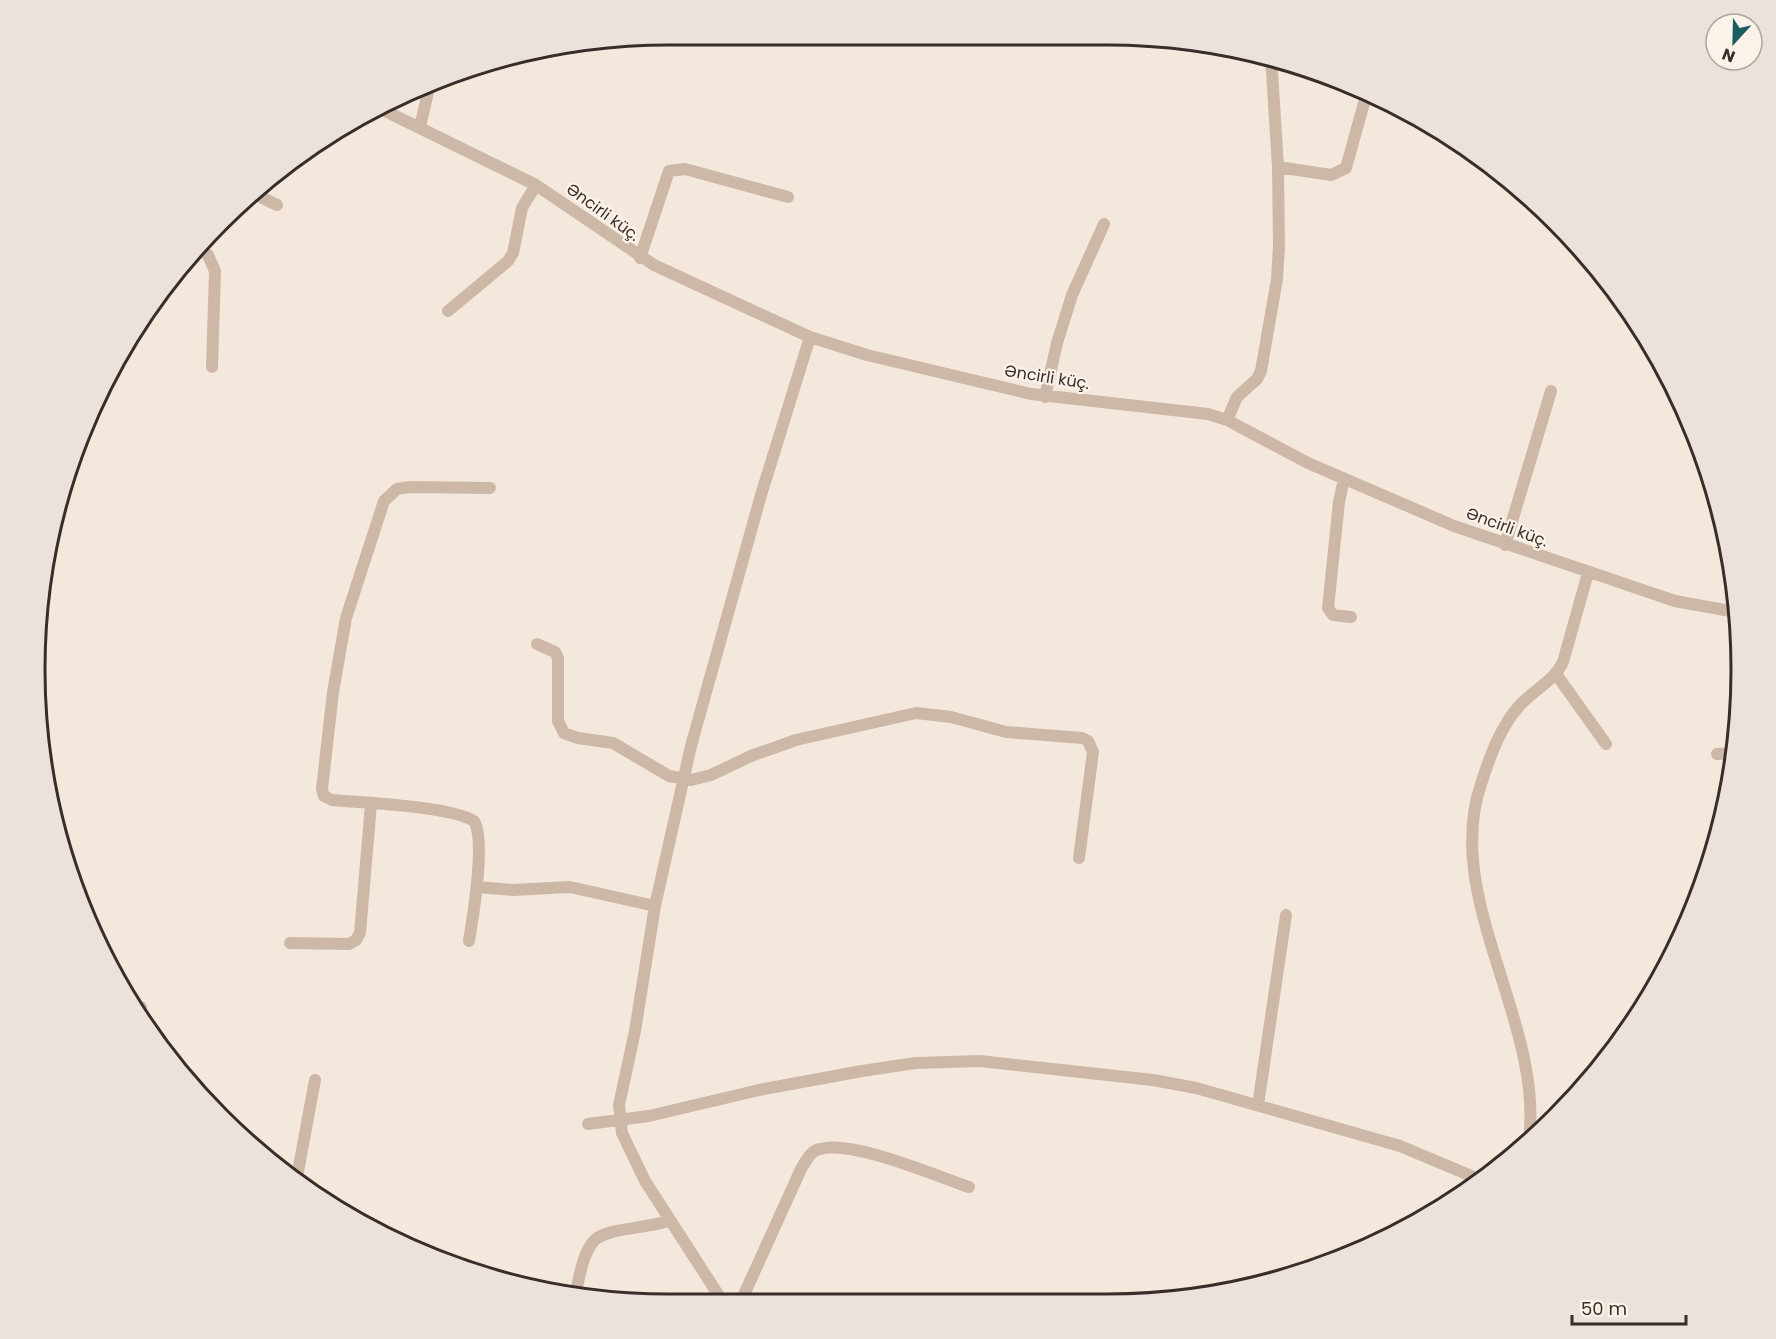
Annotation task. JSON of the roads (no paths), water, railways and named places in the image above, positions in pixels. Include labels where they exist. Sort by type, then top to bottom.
[{"type":"street","points":[[1227,420],[1238,397],[1257,379],[1261,371],[1276,279],[1278,167],[1271,67]]},
{"type":"street","points":[[420,127],[428,94]]},
{"type":"street","points":[[1278,167],[1331,175],[1346,168],[1365,101]]},
{"type":"street","name":"Əncirli küç.","points":[[388,112],[536,185],[640,258],[810,337],[867,355],[1045,396],[1192,410],[1227,420],[1344,479],[1505,545],[1674,601],[1728,611]]},
{"type":"street","points":[[640,258],[669,171],[685,169],[788,197]]},
{"type":"street","points":[[448,311],[508,261],[513,253],[522,208],[536,185]]},
{"type":"street","points":[[261,197],[277,205]]},
{"type":"street","points":[[1045,396],[1057,343],[1072,295],[1104,224]]},
{"type":"street","points":[[205,253],[215,271],[212,367]]},
{"type":"street","points":[[718,1294],[631,1154],[619,1120],[621,1095],[635,1031],[655,906],[683,780],[749,537],[810,337]]},
{"type":"street","points":[[1505,545],[1551,391]]},
{"type":"street","points":[[1344,479],[1339,502],[1328,608],[1333,615],[1351,617]]},
{"type":"street","points":[[469,941],[477,887],[479,832],[474,821],[457,815],[332,800],[324,795],[322,789],[333,692],[346,618],[384,501],[397,489],[410,487],[490,488]]},
{"type":"street","points":[[1533,1125],[1525,1060],[1481,905],[1471,829],[1481,784],[1505,725],[1523,701],[1556,674],[1563,662],[1588,573]]},
{"type":"street","points":[[537,644],[555,652],[558,658],[558,721],[564,733],[578,738],[613,743],[658,771],[683,780],[711,776],[751,756],[796,740],[916,713],[951,717],[1006,732],[1082,738],[1088,741],[1093,752],[1079,858]]},
{"type":"street","points":[[1556,674],[1606,744]]},
{"type":"street","points":[[1717,754],[1726,753]]},
{"type":"street","points":[[290,943],[348,944],[356,940],[360,933],[371,804]]},
{"type":"street","points":[[477,887],[513,890],[570,887],[655,906]]},
{"type":"street","points":[[1258,1105],[1286,915]]},
{"type":"street","points":[[588,1124],[649,1116],[759,1090],[862,1071],[942,1061],[1023,1064],[1153,1080],[1196,1088],[1400,1146],[1471,1176]]},
{"type":"street","points":[[298,1171],[315,1080]]},
{"type":"street","points":[[744,1294],[801,1169],[809,1155],[818,1149],[835,1147],[863,1152],[969,1187]]},
{"type":"street","points":[[577,1287],[587,1253],[597,1237],[606,1233],[648,1228],[670,1220]]}]
